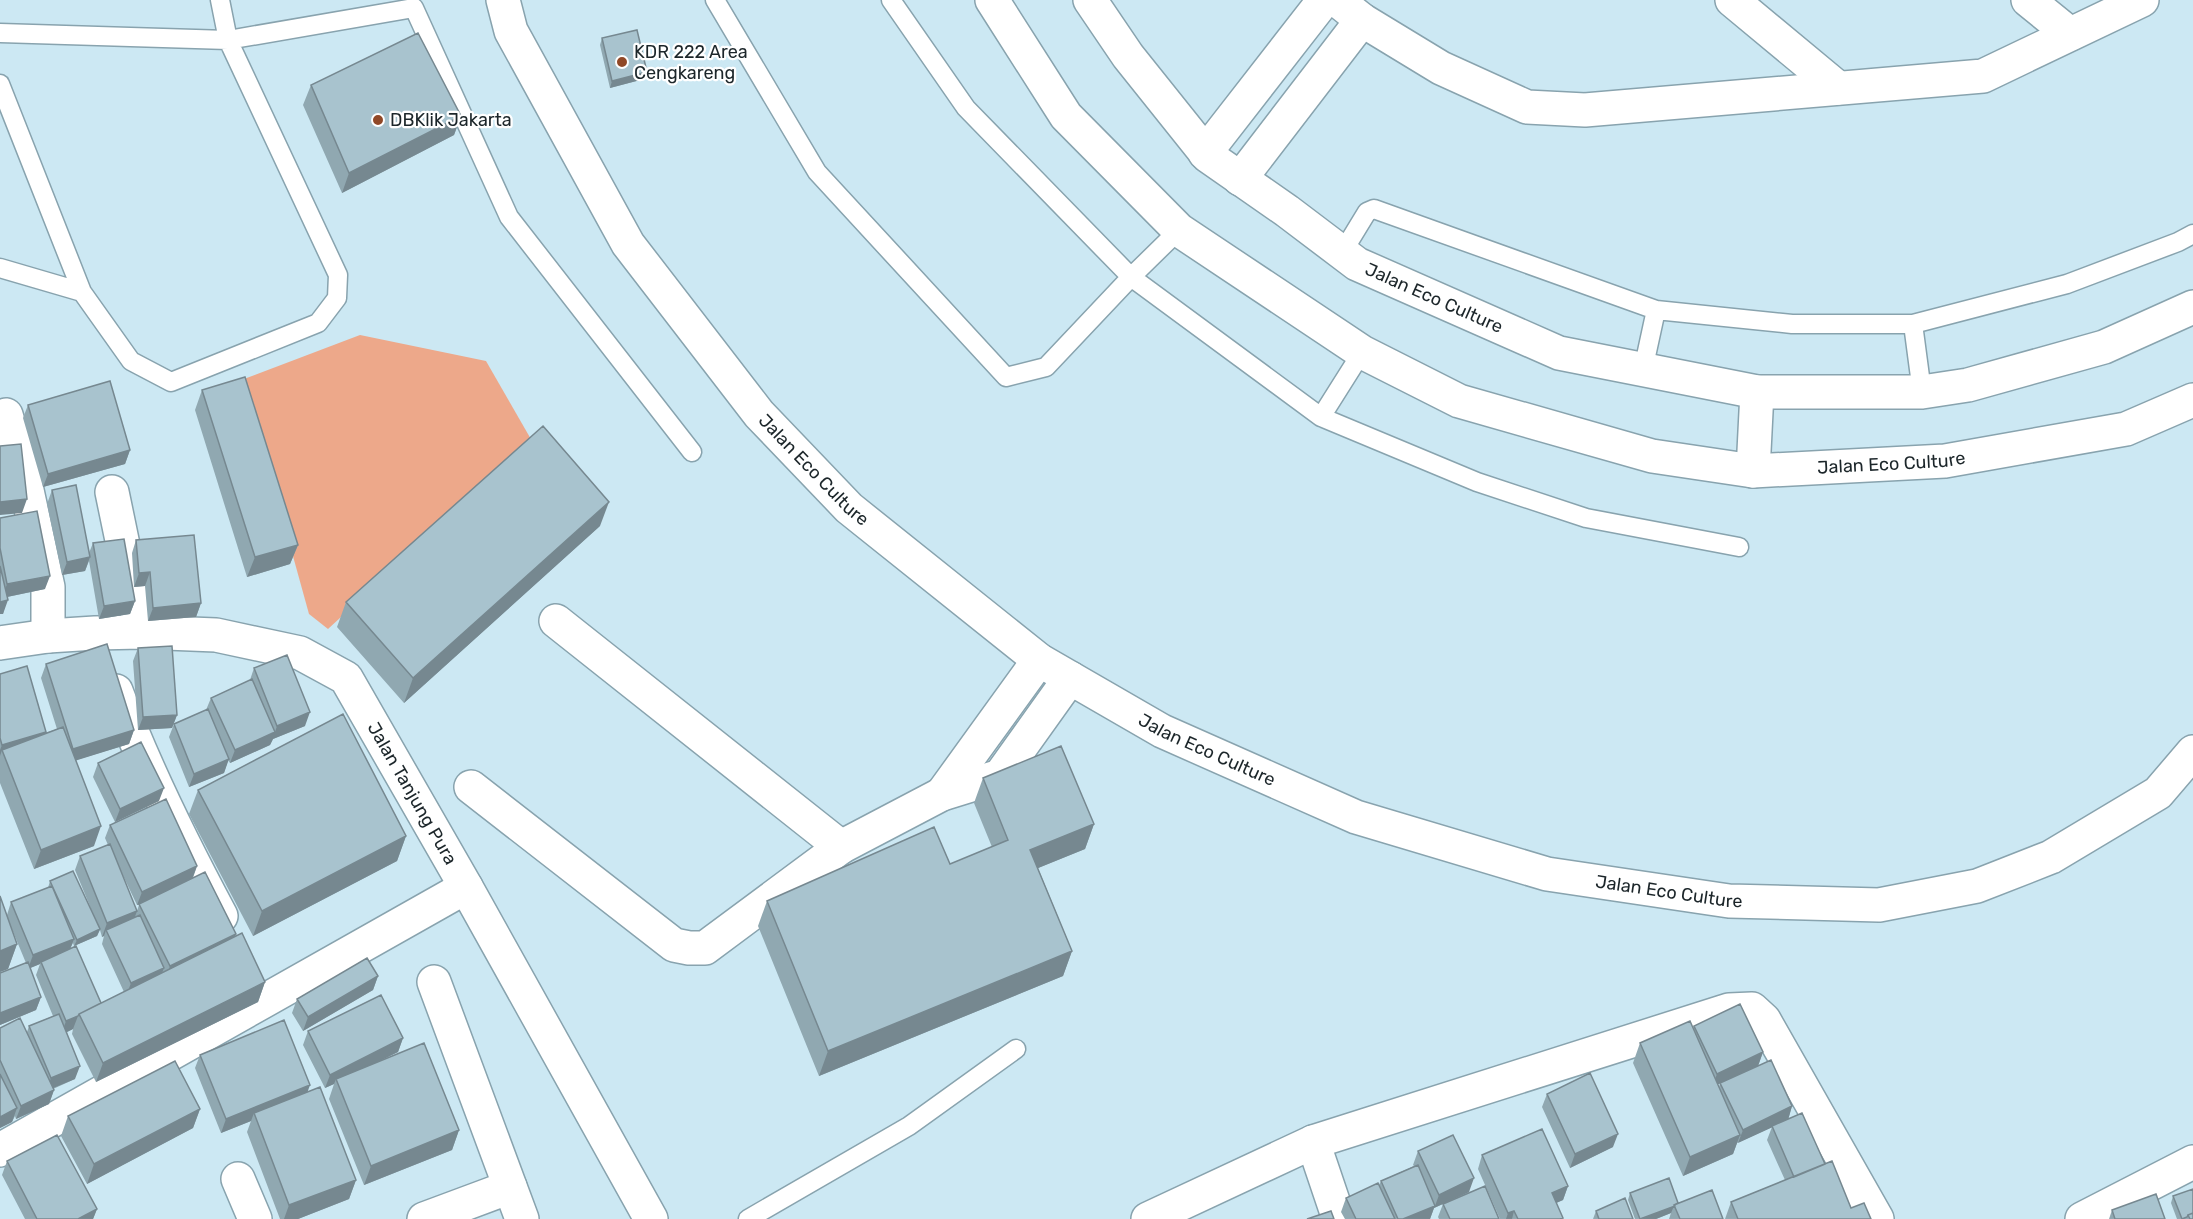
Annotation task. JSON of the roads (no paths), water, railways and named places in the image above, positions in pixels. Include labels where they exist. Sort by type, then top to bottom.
[{"type":"street","name":"Jalan Eco Culture","points":[[503,0],[511,31],[628,244],[759,414],[849,508],[1039,660],[1162,731],[1356,817],[1547,874],[1729,901],[1796,904],[1879,905],[1977,886],[2051,858],[2158,793],[2193,752]]},
{"type":"street","name":"Jalan Eco Culture","points":[[992,0],[1066,116],[1179,230],[1362,352],[1459,401],[1652,456],[1753,471],[1946,462],[2126,429],[2193,400]]},
{"type":"street","name":"Jalan Eco Culture","points":[[1090,0],[1128,56],[1206,153],[1240,179],[1357,264],[1559,353],[1757,392],[1922,392],[1968,385],[2104,346],[2193,307]]},
{"type":"street","points":[[1206,153],[1324,0]]},
{"type":"street","points":[[1732,0],[1838,88]]},
{"type":"street","points":[[2028,0],[2070,34]]},
{"type":"street","points":[[1240,179],[1350,10],[1441,68],[1527,107],[1585,110],[1983,76],[2142,0]]},
{"type":"street","points":[[1753,471],[1757,392]]},
{"type":"street","points":[[6,415],[23,472],[48,587],[48,636]]},
{"type":"street","points":[[112,492],[141,632]]},
{"type":"street","points":[[556,621],[841,847]]},
{"type":"street","points":[[95,633],[144,760],[188,854],[235,940]]},
{"type":"street","name":"Jalan Tanjung Pura","points":[[0,643],[48,636],[95,633],[216,635],[300,653],[346,678],[466,887],[651,1219]]},
{"type":"street","points":[[942,794],[1039,660]]},
{"type":"street","points":[[471,787],[674,945],[705,948],[841,847],[942,794],[1000,776],[1070,678]]},
{"type":"street","points":[[0,1150],[466,887]]},
{"type":"street","points":[[251,970],[267,1000]]},
{"type":"street","points":[[434,982],[522,1219]]},
{"type":"street","points":[[1148,1219],[1313,1142],[1729,1010],[1752,1009],[1764,1020],[1877,1219]]},
{"type":"street","points":[[1313,1142],[1340,1219]]},
{"type":"street","points":[[2082,1219],[2193,1162]]},
{"type":"street","points":[[238,1179],[255,1219]]},
{"type":"street","points":[[424,1219],[510,1187]]},
{"type":"lane","points":[[0,84],[82,292],[131,361],[171,382],[318,323],[337,298],[338,275],[228,40],[220,0]]},
{"type":"lane","points":[[715,0],[817,172],[1006,377],[1046,367],[1179,230]]},
{"type":"lane","points":[[891,0],[966,108],[1131,277],[1321,417],[1477,482],[1586,518],[1739,546]]},
{"type":"lane","points":[[0,33],[228,40],[414,8],[509,217],[692,452]]},
{"type":"lane","points":[[1342,253],[1367,212],[1374,209],[1656,310],[1792,324],[1913,324],[2067,284],[2178,242],[2193,234]]},
{"type":"lane","points":[[0,268],[82,292]]},
{"type":"lane","points":[[1643,370],[1656,310]]},
{"type":"lane","points":[[1913,324],[1922,392]]},
{"type":"lane","points":[[1321,417],[1362,352]]},
{"type":"lane","points":[[748,1219],[909,1126],[1016,1049]]},
{"type":"place","name":"KDR 222 Area Cengkareng","points":[[622,62]]},
{"type":"place","name":"DBKlik Jakarta","points":[[378,120]]}]
